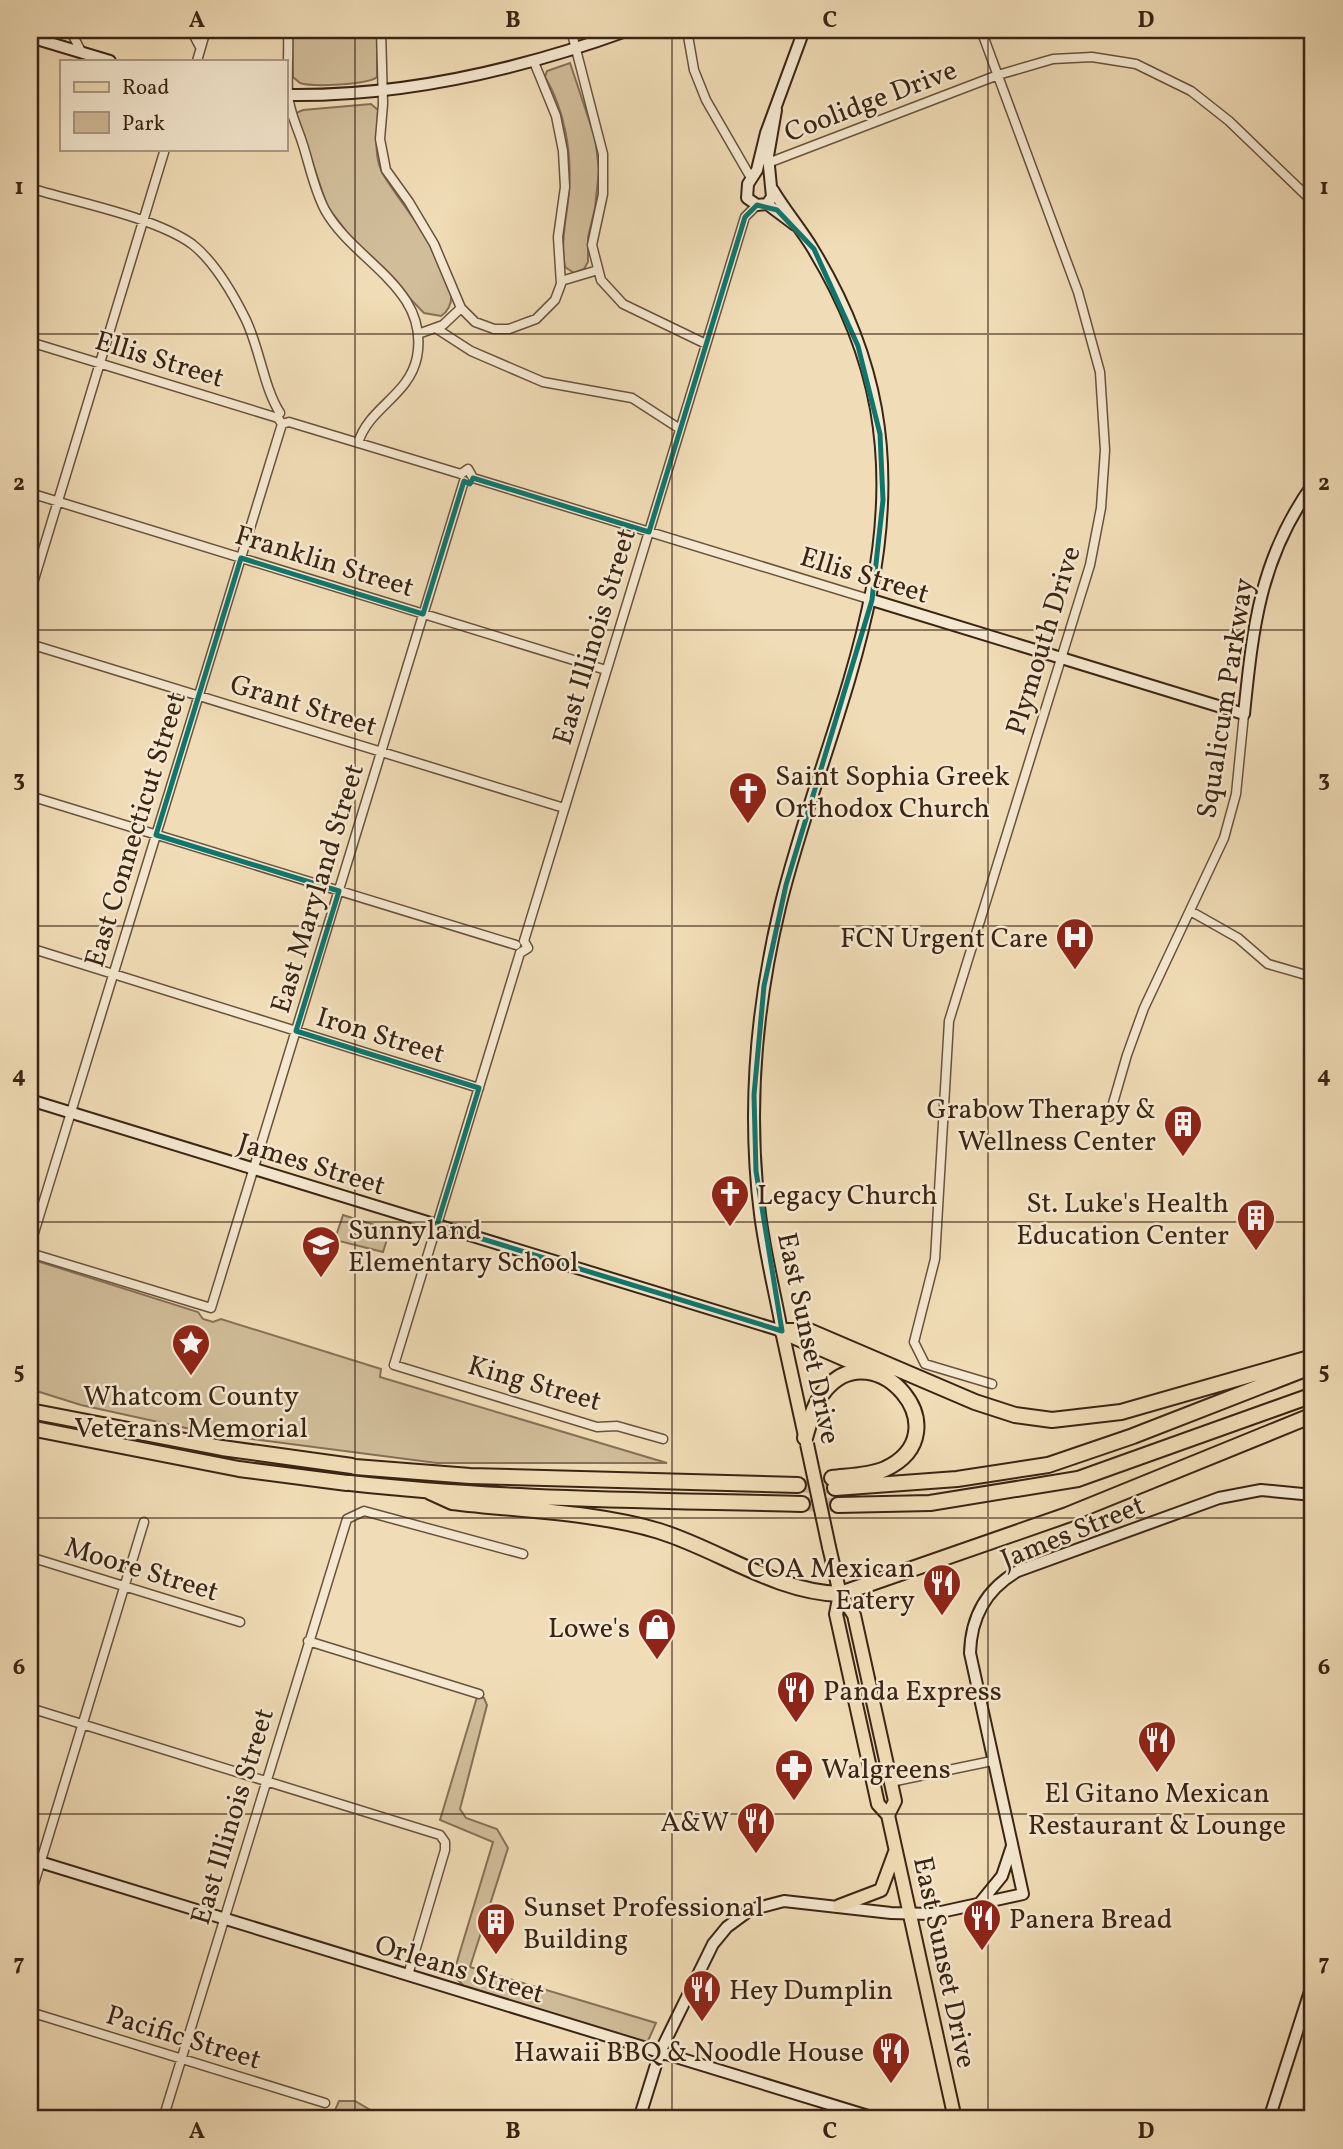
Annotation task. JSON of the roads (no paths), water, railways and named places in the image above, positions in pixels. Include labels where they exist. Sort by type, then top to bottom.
[{"type":"highway","points":[[782,1331],[808,1331],[975,1402],[1015,1415],[1052,1420],[1121,1412],[1313,1357]]},
{"type":"highway","points":[[782,1331],[879,1374],[904,1391],[917,1417],[916,1434],[899,1460],[884,1470],[834,1483],[957,1479],[1048,1465],[1133,1436],[1313,1366]]},
{"type":"highway","points":[[806,1441],[817,1403],[828,1386],[852,1373],[879,1374]]},
{"type":"highway","points":[[838,1505],[930,1503],[1078,1479],[1313,1395]]},
{"type":"highway","points":[[30,1411],[222,1448],[354,1466],[470,1476],[798,1485]]},
{"type":"highway","points":[[430,1492],[452,1502],[655,1530],[789,1586],[820,1594],[840,1594],[1067,1515],[1313,1415]]},
{"type":"highway","points":[[30,1428],[239,1469],[430,1492],[802,1504]]},
{"type":"main road","name":"East Sunset Drive","points":[[782,1331],[840,1594],[853,1611],[891,1782],[895,1801],[888,1815]]},
{"type":"main road","name":"East Sunset Drive","points":[[840,1594],[836,1614],[878,1804],[888,1815],[955,2119]]},
{"type":"main road","points":[[839,1906],[881,1890],[896,1849]]},
{"type":"street","points":[[70,30],[82,53]]},
{"type":"street","points":[[191,30],[200,47]]},
{"type":"street","points":[[197,60],[206,30]]},
{"type":"street","points":[[288,30],[287,95],[313,182],[325,209],[349,243],[400,291],[414,314],[418,334],[417,357],[410,376],[395,398],[365,425],[358,443]]},
{"type":"street","points":[[381,30],[383,89],[380,139],[386,170],[410,202],[435,244],[461,308],[470,319],[486,328],[516,327],[536,319],[555,300],[561,281],[558,237],[565,187],[563,151],[556,117],[534,62]]},
{"type":"street","points":[[571,30],[603,154],[603,194],[593,240],[598,271],[605,286],[624,304],[706,344]]},
{"type":"street","points":[[287,95],[383,89],[534,62],[629,30]]},
{"type":"street","points":[[687,30],[698,80],[736,155],[751,178]]},
{"type":"street","points":[[800,229],[762,204],[750,201],[746,193],[751,178],[766,156],[776,110],[804,30]]},
{"type":"street","name":"Plymouth Drive","points":[[981,30],[1079,292],[1095,349],[1103,398],[1105,459],[1097,534],[949,1021],[935,1259],[914,1342],[925,1364],[992,1384]]},
{"type":"street","points":[[30,37],[106,60]]},
{"type":"street","name":"Coolidge Drive","points":[[766,156],[790,155],[998,75],[1037,63],[1073,57],[1108,58],[1150,70],[1191,92],[1220,113],[1313,202]]},
{"type":"street","points":[[30,593],[165,150]]},
{"type":"street","points":[[762,204],[773,190],[766,156]]},
{"type":"street","points":[[30,188],[142,222],[191,243],[223,280],[253,336],[282,420]]},
{"type":"street","name":"East Sunset Drive","points":[[773,190],[800,229],[847,315],[875,405],[883,500],[872,600],[786,885],[772,945],[760,1022],[754,1096],[756,1171],[760,1217],[782,1331]]},
{"type":"street","name":"East Illinois Street","points":[[394,1365],[520,946],[745,218],[762,204]]},
{"type":"street","points":[[561,281],[598,271]]},
{"type":"street","points":[[418,334],[437,328],[461,308]]},
{"type":"street","points":[[437,328],[471,351],[543,382],[632,398],[680,429]]},
{"type":"street","name":"Ellis Street","points":[[30,342],[466,478],[1244,714]]},
{"type":"street","name":"East Connecticut Street","points":[[30,1246],[282,420]]},
{"type":"street","name":"East Maryland Street","points":[[30,1253],[211,1308],[466,478]]},
{"type":"street","name":"Squalicum Parkway","points":[[1109,1117],[1140,1019],[1219,854],[1236,794],[1260,594],[1277,544],[1313,484]]},
{"type":"street","name":"Franklin Street","points":[[30,494],[606,670]]},
{"type":"street","name":"Grant Street","points":[[30,644],[564,808]]},
{"type":"street","points":[[30,796],[520,946]]},
{"type":"street","points":[[1192,912],[1238,938],[1268,964],[1313,977]]},
{"type":"street","name":"Iron Street","points":[[30,948],[479,1087]]},
{"type":"street","name":"James Street","points":[[30,1100],[782,1331]]},
{"type":"street","name":"King Street","points":[[394,1365],[597,1427],[617,1426],[663,1439]]},
{"type":"street","name":"James Street","points":[[980,1903],[1023,1894],[970,1653],[976,1615],[999,1584],[1018,1571],[1219,1498],[1261,1490],[1313,1495]]},
{"type":"street","name":"East Illinois Street","points":[[163,2119],[343,1527],[355,1513],[365,1511],[523,1554]]},
{"type":"street","points":[[30,1898],[35,1861],[82,1724],[144,1522]]},
{"type":"street","name":"Moore Street","points":[[30,1557],[240,1622]]},
{"type":"street","points":[[308,1641],[480,1694]]},
{"type":"street","points":[[30,1708],[436,1833],[445,1842],[445,1850],[408,1975]]},
{"type":"street","points":[[891,1782],[992,1761]]},
{"type":"street","points":[[639,2119],[660,2052],[713,1944],[733,1921],[750,1910],[777,1902],[910,1914],[932,1914],[980,1903],[1002,1875],[1013,1843]]},
{"type":"street","name":"Orleans Street","points":[[35,1861],[878,2119]]},
{"type":"street","points":[[1269,2119],[1313,1982]]},
{"type":"street","name":"Pacific Street","points":[[30,2012],[325,2103]]},
{"type":"tunnel","points":[[798,1485],[835,1488]]},
{"type":"tunnel","points":[[802,1504],[838,1505]]},
{"type":"place","name":"Saint Sophia Greek Orthodox Church","points":[[748,825]]},
{"type":"place","name":"FCN Urgent Care","points":[[1075,971]]},
{"type":"place","name":"Grabow Therapy & Wellness Center","points":[[1183,1158]]},
{"type":"place","name":"Legacy Church","points":[[730,1228]]},
{"type":"place","name":"St. Luke's Health Education Center","points":[[1256,1252]]},
{"type":"place","name":"Sunnyland Elementary School","points":[[321,1279]]},
{"type":"place","name":"Whatcom County Veterans Memorial","points":[[191,1377]]},
{"type":"place","name":"COA Mexican Eatery","points":[[942,1617]]},
{"type":"place","name":"Lowe's","points":[[657,1661]]},
{"type":"place","name":"Panda Express","points":[[796,1724]]},
{"type":"place","name":"El Gitano Mexican Restaurant & Lounge","points":[[1157,1774]]},
{"type":"place","name":"Walgreens","points":[[794,1802]]},
{"type":"place","name":"A&W","points":[[756,1855]]},
{"type":"place","name":"Panera Bread","points":[[982,1952]]},
{"type":"place","name":"Sunset Professional Building","points":[[496,1956]]},
{"type":"place","name":"Hey Dumplin","points":[[702,2023]]},
{"type":"place","name":"Hawaii BBQ & Noodle House","points":[[891,2085]]}]
